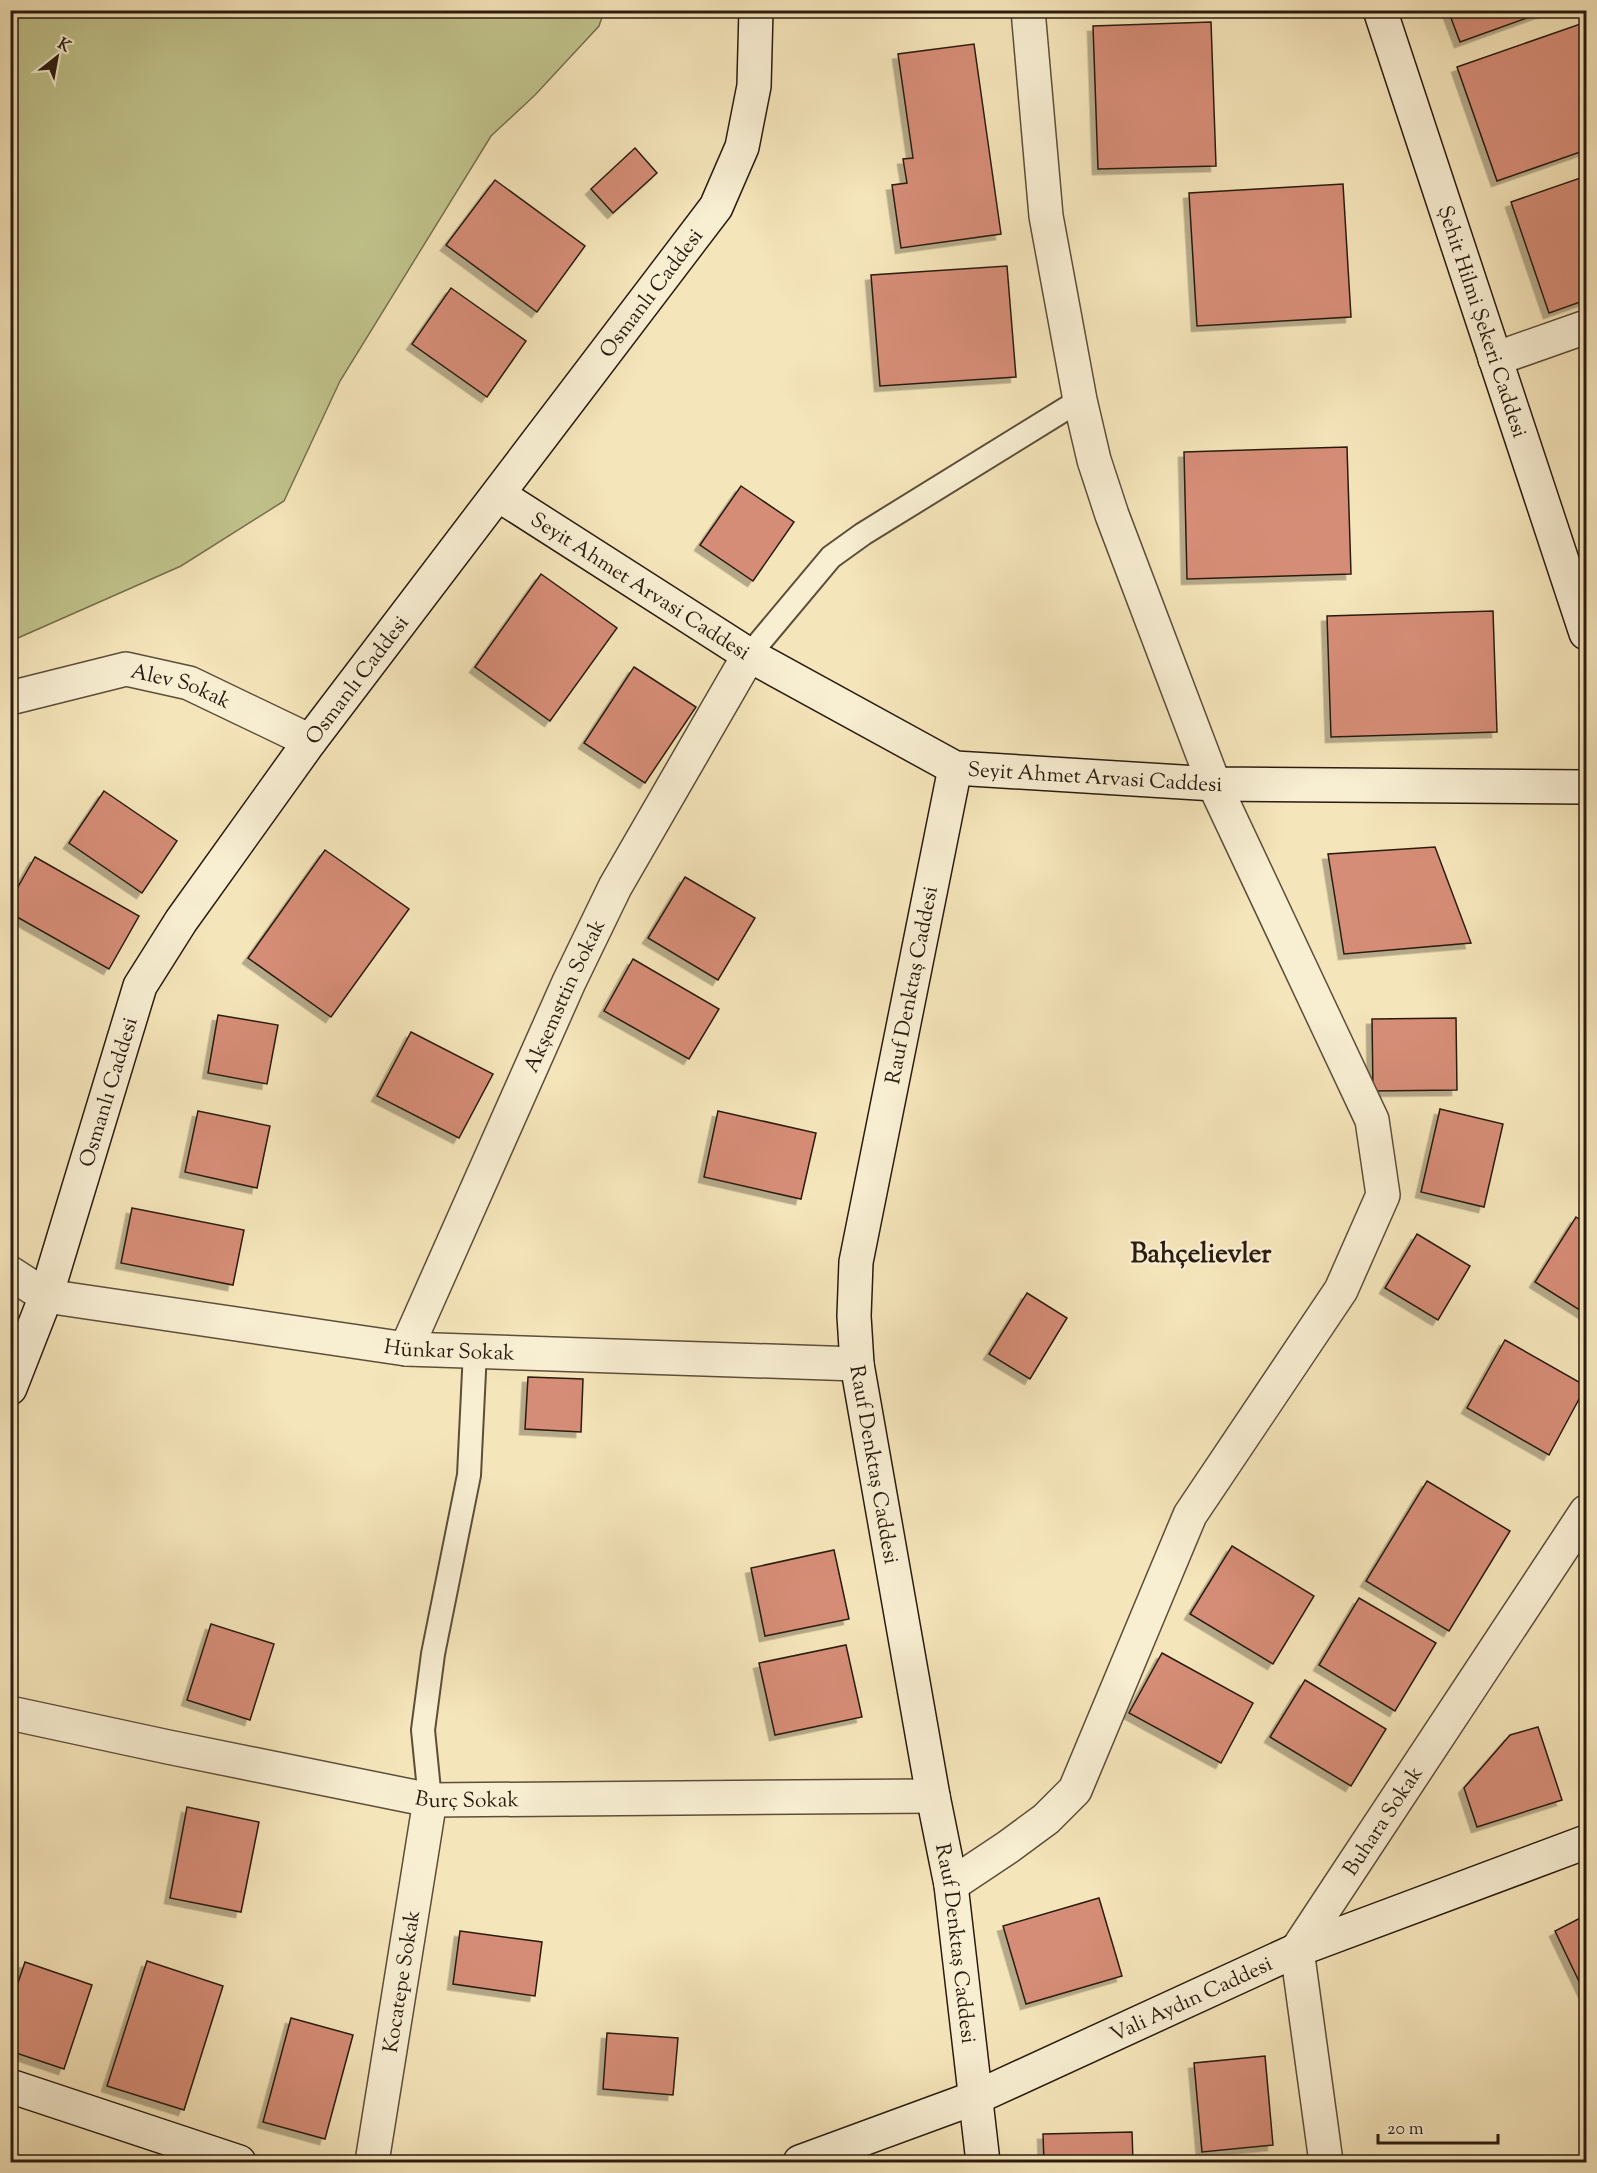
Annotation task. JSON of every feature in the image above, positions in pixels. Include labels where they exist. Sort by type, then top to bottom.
[{"type":"street","name":"Osmanlı Caddesi","points":[[10,1388],[46,1296],[140,986],[181,921],[310,741],[716,207],[742,147],[754,86],[756,10]]},
{"type":"street","points":[[951,1885],[1046,1819],[1076,1790],[1190,1515],[1341,1290],[1383,1195],[1372,1120],[1214,784],[1112,515],[1095,460],[1080,400],[1046,216],[1028,10]]},
{"type":"street","name":"Şehit Hilmi Şekeri Caddesi","points":[[1380,10],[1587,633]]},
{"type":"street","points":[[1495,358],[1587,327]]},
{"type":"street","name":"Seyit Ahmet Arvasi Caddesi","points":[[499,495],[749,655],[955,768],[1214,784],[1587,788]]},
{"type":"street","name":"Akşemsttin Sokak","points":[[406,1349],[569,982],[615,887],[749,655]]},
{"type":"street","name":"Alev Sokak","points":[[10,698],[126,669],[189,683],[310,741]]},
{"type":"street","name":"Rauf Denktaş Caddesi","points":[[955,768],[856,1262],[854,1316],[857,1364],[933,1796],[951,1885],[983,2163]]},
{"type":"street","points":[[10,1273],[46,1296]]},
{"type":"street","name":"Hünkar Sokak","points":[[46,1296],[406,1349],[857,1364]]},
{"type":"street","name":"Buhara Sokak","points":[[1297,1950],[1587,1512]]},
{"type":"street","name":"Burç Sokak","points":[[10,1713],[430,1800],[933,1796]]},
{"type":"street","name":"Kocatepe Sokak","points":[[372,2163],[430,1800]]},
{"type":"street","name":"Vali Aydın Caddesi","points":[[800,2163],[977,2097],[1297,1950],[1587,1842]]},
{"type":"street","points":[[1297,1950],[1326,2163]]},
{"type":"street","points":[[10,2086],[239,2163]]},
{"type":"lane","points":[[749,655],[831,557],[863,534],[1080,400]]},
{"type":"lane","points":[[430,1800],[423,1730],[433,1654],[469,1475],[475,1351]]},
{"type":"green space","points":[[11,10],[604,11],[599,26],[535,95],[491,136],[340,381],[284,501],[181,566],[11,641]]},
{"type":"building","points":[[1448,10],[1549,10],[1460,42]]},
{"type":"building","points":[[1211,22],[1216,166],[1098,169],[1093,26]]},
{"type":"building","points":[[1586,22],[1586,150],[1497,181],[1457,67]]},
{"type":"building","points":[[974,44],[1001,234],[901,248],[892,185],[907,183],[903,159],[913,158],[898,54]]},
{"type":"building","points":[[635,148],[657,173],[613,213],[591,189]]},
{"type":"building","points":[[1586,176],[1586,300],[1549,313],[1511,202]]},
{"type":"building","points":[[495,180],[585,246],[537,312],[446,245]]},
{"type":"building","points":[[1343,184],[1351,317],[1197,326],[1189,193]]},
{"type":"building","points":[[1007,266],[1016,377],[880,386],[871,275]]},
{"type":"building","points":[[451,288],[526,341],[487,397],[412,344]]},
{"type":"building","points":[[1347,447],[1351,574],[1187,579],[1184,452]]},
{"type":"building","points":[[741,486],[794,522],[753,581],[700,545]]},
{"type":"building","points":[[541,574],[617,628],[550,721],[475,667]]},
{"type":"building","points":[[1493,611],[1497,732],[1331,737],[1327,616]]},
{"type":"building","points":[[634,667],[696,707],[645,783],[584,743]]},
{"type":"building","points":[[104,791],[177,841],[142,893],[69,843]]},
{"type":"building","points":[[1435,847],[1471,943],[1344,954],[1328,854]]},
{"type":"building","points":[[325,850],[409,909],[331,1017],[248,958]]},
{"type":"building","points":[[35,857],[139,916],[109,969],[10,913],[10,901]]},
{"type":"building","points":[[685,877],[755,918],[718,980],[648,938]]},
{"type":"building","points":[[633,959],[719,1009],[689,1059],[604,1011]]},
{"type":"building","points":[[218,1015],[278,1025],[267,1084],[208,1073]]},
{"type":"building","points":[[1456,1018],[1457,1090],[1373,1091],[1372,1019]]},
{"type":"building","points":[[411,1032],[493,1074],[459,1138],[377,1096]]},
{"type":"building","points":[[1440,1109],[1503,1124],[1484,1207],[1421,1192]]},
{"type":"building","points":[[198,1111],[270,1126],[257,1188],[185,1172]]},
{"type":"building","points":[[718,1111],[816,1133],[801,1199],[704,1177]]},
{"type":"building","points":[[132,1208],[244,1230],[233,1285],[121,1263]]},
{"type":"building","points":[[1576,1217],[1586,1224],[1586,1314],[1535,1282]]},
{"type":"building","points":[[1417,1234],[1470,1266],[1438,1320],[1385,1288]]},
{"type":"building","points":[[1027,1293],[1067,1318],[1030,1379],[989,1354]]},
{"type":"building","points":[[1505,1340],[1586,1386],[1549,1455],[1467,1408]]},
{"type":"building","points":[[528,1377],[583,1379],[581,1432],[525,1429]]},
{"type":"building","points":[[1427,1481],[1510,1531],[1449,1631],[1366,1581]]},
{"type":"building","points":[[1232,1546],[1314,1596],[1273,1664],[1190,1614]]},
{"type":"building","points":[[834,1550],[849,1619],[765,1636],[751,1568]]},
{"type":"building","points":[[1359,1598],[1436,1643],[1395,1711],[1319,1665]]},
{"type":"building","points":[[211,1624],[274,1644],[250,1720],[187,1700]]},
{"type":"building","points":[[846,1645],[862,1717],[775,1735],[759,1663]]},
{"type":"building","points":[[1162,1653],[1253,1703],[1221,1763],[1129,1713]]},
{"type":"building","points":[[1305,1680],[1386,1729],[1351,1786],[1270,1737]]},
{"type":"building","points":[[1538,1727],[1562,1800],[1477,1827],[1464,1788],[1510,1735]]},
{"type":"building","points":[[187,1807],[259,1822],[241,1912],[170,1898]]},
{"type":"building","points":[[1099,1898],[1122,1976],[1026,2004],[1003,1926]]},
{"type":"building","points":[[1586,1915],[1586,1996],[1555,1931]]},
{"type":"building","points":[[460,1931],[542,1942],[535,1996],[453,1984]]},
{"type":"building","points":[[147,1961],[223,1986],[184,2110],[107,2086]]},
{"type":"building","points":[[25,1962],[92,1985],[64,2069],[10,2051],[10,2006]]},
{"type":"building","points":[[291,2018],[353,2035],[325,2139],[263,2122]]},
{"type":"building","points":[[607,2033],[678,2038],[673,2095],[603,2089]]},
{"type":"building","points":[[1265,2056],[1273,2145],[1202,2152],[1194,2063]]},
{"type":"building","points":[[1132,2132],[1133,2162],[1044,2162],[1043,2134]]},
{"type":"district","name":"Bahçelievler","points":[[1201,1253]]}]
